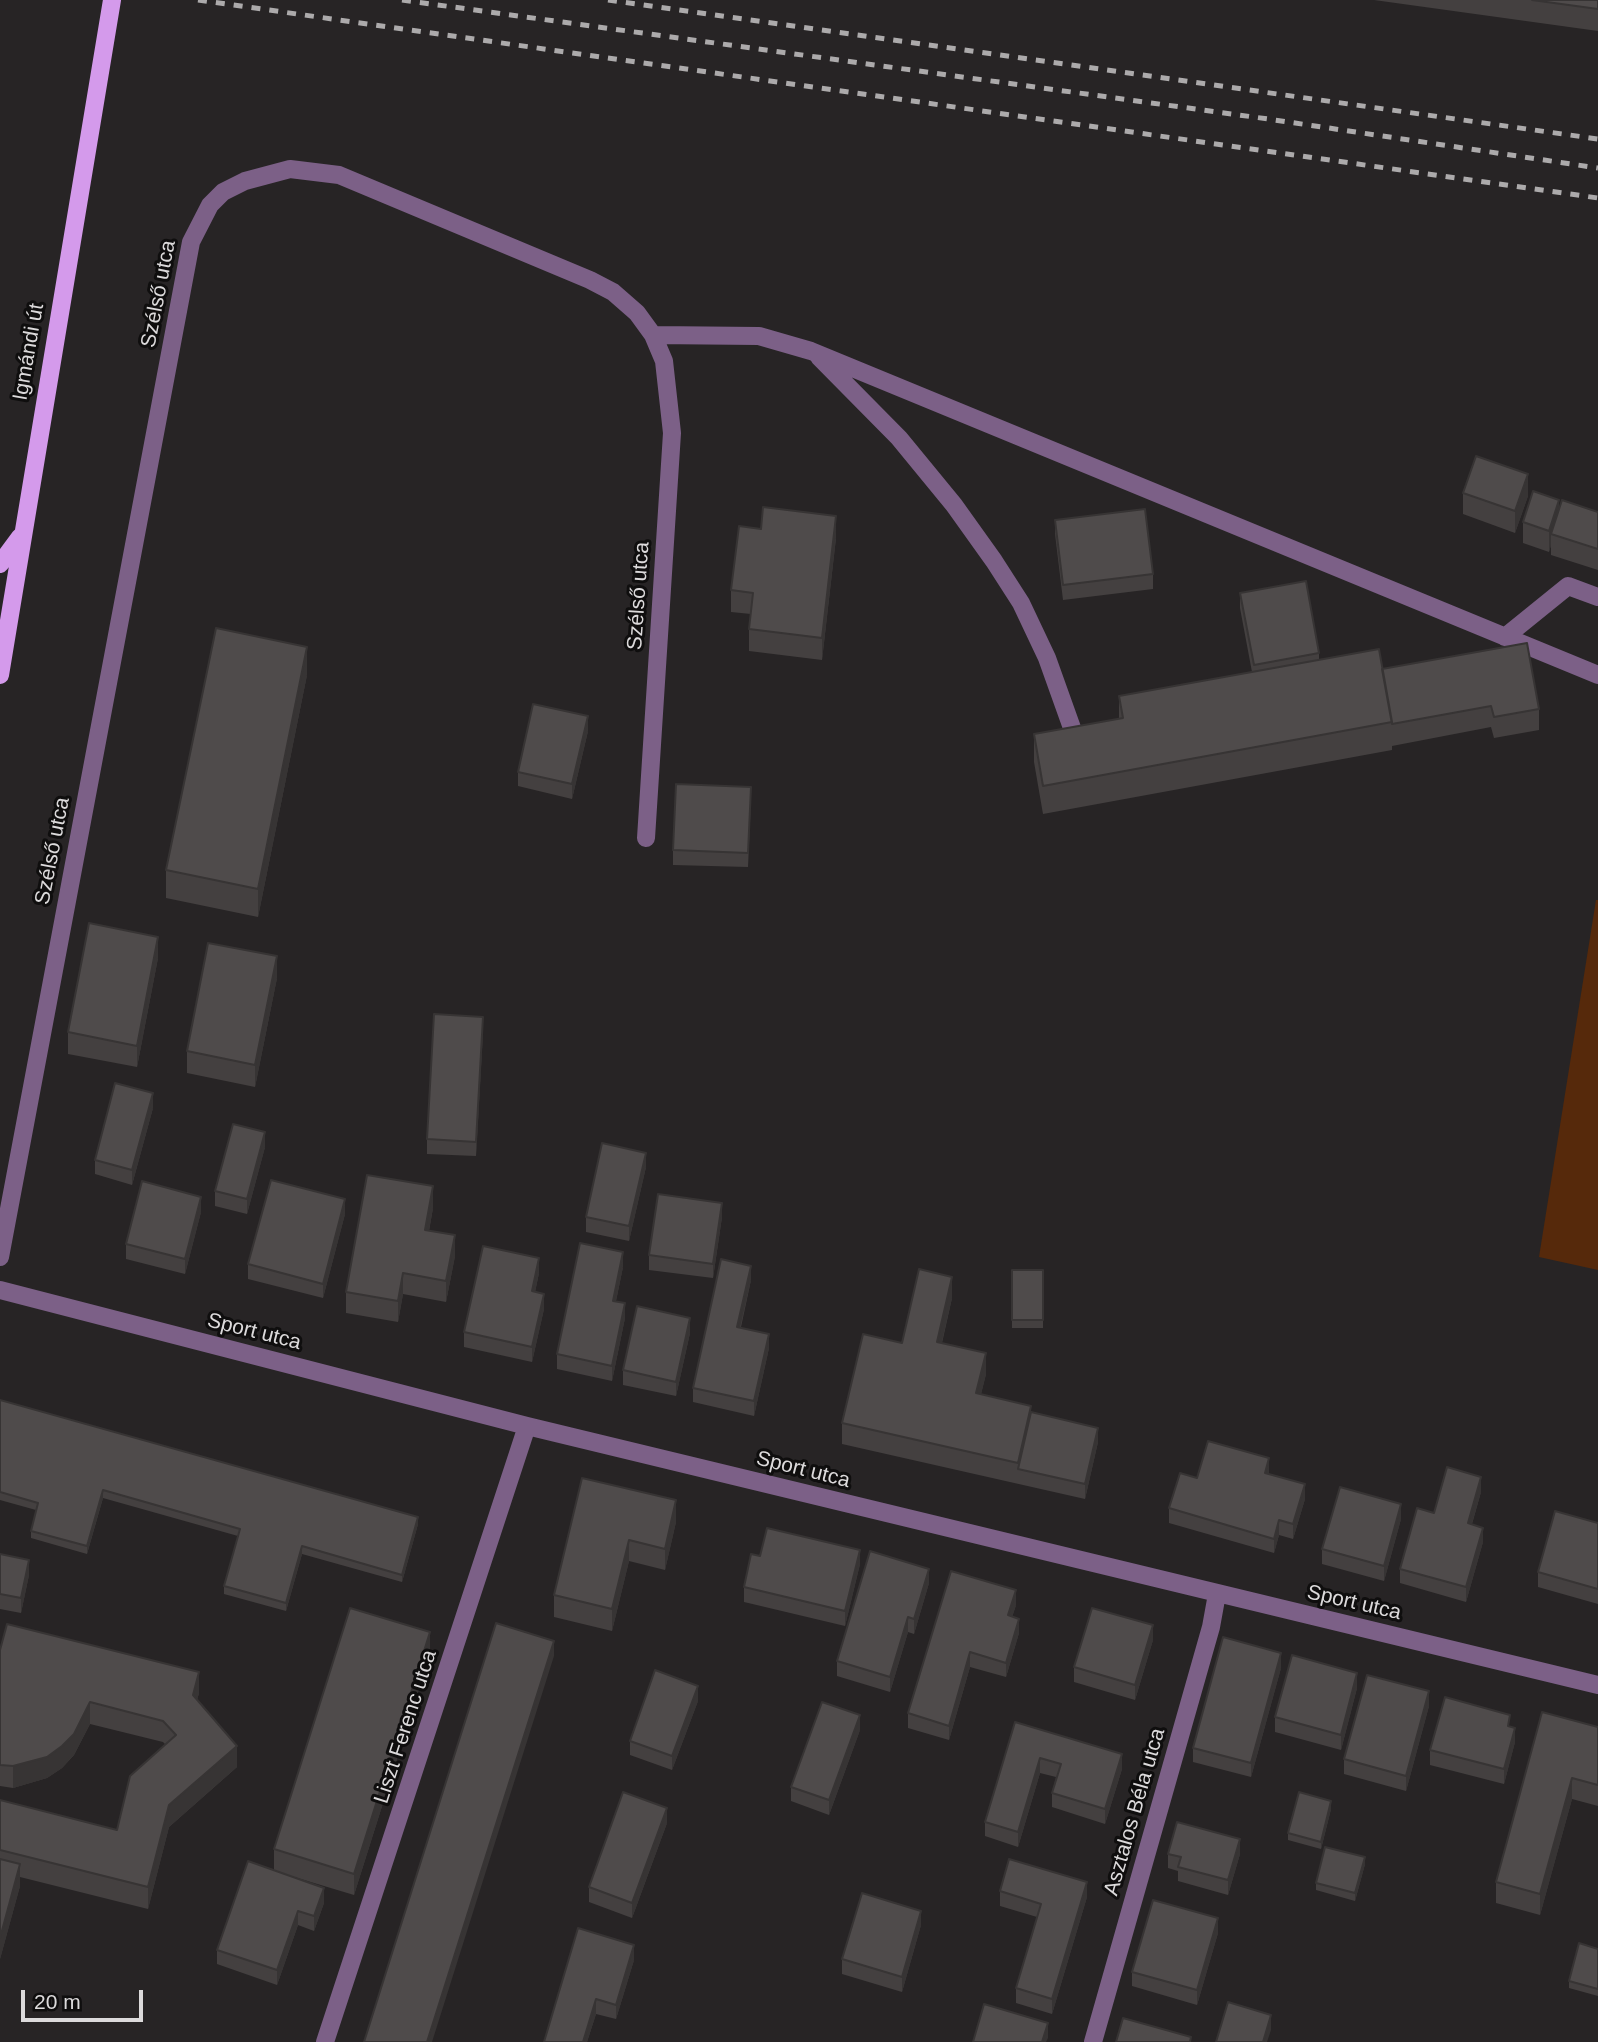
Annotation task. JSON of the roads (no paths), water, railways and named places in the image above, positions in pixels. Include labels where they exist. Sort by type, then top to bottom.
[{"type":"main road","name":"Igmándi út","points":[[0,675],[112,0]]},
{"type":"main road","points":[[0,564],[22,534]]},
{"type":"street","name":"Szélső utca","points":[[0,1257],[191,242],[210,205],[223,192],[245,181],[290,169],[339,175],[590,280],[621,299],[653,335],[664,361],[672,433],[646,838]]},
{"type":"street","points":[[653,335],[759,336],[811,351],[1598,675]]},
{"type":"street","points":[[811,351],[899,438],[994,561],[1021,603],[1047,657],[1077,742]]},
{"type":"street","points":[[1505,637],[1568,586],[1598,597]]},
{"type":"street","name":"Sport utca","points":[[0,1290],[527,1426],[1598,1685]]},
{"type":"street","name":"Liszt Ferenc utca","points":[[326,2042],[527,1426]]},
{"type":"street","name":"Asztalos Béla utca","points":[[1093,2042],[1208,1641],[1217,1594]]},
{"type":"railway","points":[[198,0],[1598,198]]},
{"type":"railway","points":[[402,0],[1268,119],[1598,168]]},
{"type":"railway","points":[[608,0],[1598,139]]}]
